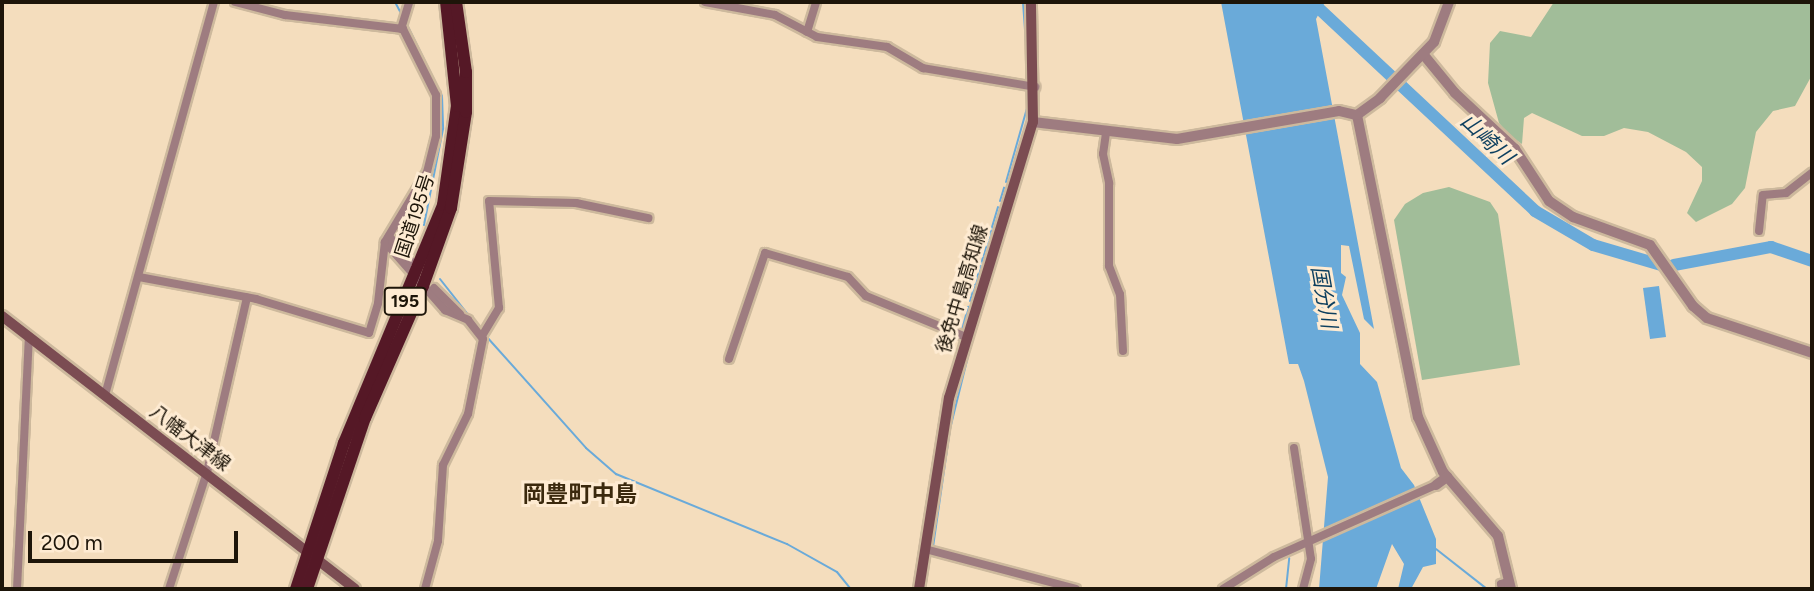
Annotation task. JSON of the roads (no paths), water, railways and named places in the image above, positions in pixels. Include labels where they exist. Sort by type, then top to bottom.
[{"type":"highway","name":"国道195号","points":[[424,283],[454,145],[457,73],[446,2]]},
{"type":"highway","name":"国道195号","points":[[296,589],[365,418],[424,283],[451,208],[462,151],[466,72],[456,2]]},
{"type":"highway","name":"国道195号","points":[[307,589],[311,557]]},
{"type":"main road","name":"後免中島高知線","points":[[919,589],[940,444],[966,337],[1033,122],[1035,87],[1031,2]]},
{"type":"main road","name":"八幡大津線","points":[[2,316],[355,589]]},
{"type":"street","points":[[105,395],[214,2]]},
{"type":"street","points":[[235,2],[285,15],[403,22]]},
{"type":"street","points":[[139,277],[247,298],[369,333],[378,303],[387,239],[425,178],[437,128],[437,104],[431,81],[403,22],[409,2]]},
{"type":"street","points":[[705,2],[775,15],[807,32],[887,47],[923,68],[1035,87]]},
{"type":"street","points":[[807,32],[816,2]]},
{"type":"street","points":[[1033,122],[1107,133],[1177,139],[1351,113],[1392,86],[1423,54],[1440,34],[1449,2]]},
{"type":"street","points":[[1423,54],[1455,93],[1515,149],[1549,201],[1573,217],[1650,245],[1693,306],[1707,318],[1812,353]]},
{"type":"street","points":[[1351,113],[1419,417],[1447,477],[1498,536],[1508,586]]},
{"type":"street","points":[[1107,133],[1103,154],[1108,178],[1109,266],[1120,294],[1123,351]]},
{"type":"street","points":[[1759,231],[1763,195],[1786,193],[1812,173]]},
{"type":"street","points":[[425,589],[438,541],[443,465],[468,414],[483,334],[499,308],[489,201],[576,203],[648,218]]},
{"type":"street","points":[[387,239],[445,310],[468,320],[483,334]]},
{"type":"street","points":[[387,239],[411,261]]},
{"type":"street","points":[[729,359],[765,253],[848,276],[866,296],[966,337]]},
{"type":"street","points":[[169,589],[207,472],[247,298]]},
{"type":"street","points":[[17,589],[29,337]]},
{"type":"street","points":[[1294,448],[1311,542],[1311,559],[1303,589]]},
{"type":"street","points":[[1223,589],[1268,561],[1436,485],[1447,477]]},
{"type":"street","points":[[925,549],[1076,589]]},
{"type":"water","name":"国分川","points":[[1221,2],[1324,4],[1316,19],[1374,329],[1364,319],[1349,246],[1341,245],[1341,273],[1346,277],[1342,295],[1360,333],[1360,364],[1377,382],[1401,468],[1414,485],[1436,539],[1436,564],[1423,567],[1411,589],[1398,589],[1404,564],[1392,544],[1376,589],[1319,589],[1328,477],[1304,381],[1298,364],[1289,364]]},
{"type":"water","points":[[1659,286],[1666,337],[1650,339],[1643,288]]},
{"type":"waterway","points":[[395,2],[402,15]]},
{"type":"waterway","points":[[1023,2],[1026,44]]},
{"type":"waterway","name":"山崎川","points":[[1312,2],[1535,211],[1593,245],[1661,265]]},
{"type":"waterway","points":[[406,23],[442,96],[443,129],[424,225]]},
{"type":"waterway","points":[[1006,182],[1028,105]]},
{"type":"waterway","points":[[1000,201],[1004,188]]},
{"type":"waterway","points":[[970,301],[998,207]]},
{"type":"waterway","name":"山崎川","points":[[1674,265],[1771,247],[1812,261]]},
{"type":"waterway","points":[[440,279],[469,316]]},
{"type":"waterway","points":[[962,330],[968,307]]},
{"type":"waterway","points":[[486,336],[586,448],[616,474],[787,544],[837,572],[851,589]]},
{"type":"waterway","points":[[933,547],[950,429],[973,336]]},
{"type":"waterway","points":[[1436,549],[1487,589]]},
{"type":"waterway","points":[[1286,589],[1289,558]]},
{"type":"district","name":"岡豊町中島","points":[[580,494]]}]
